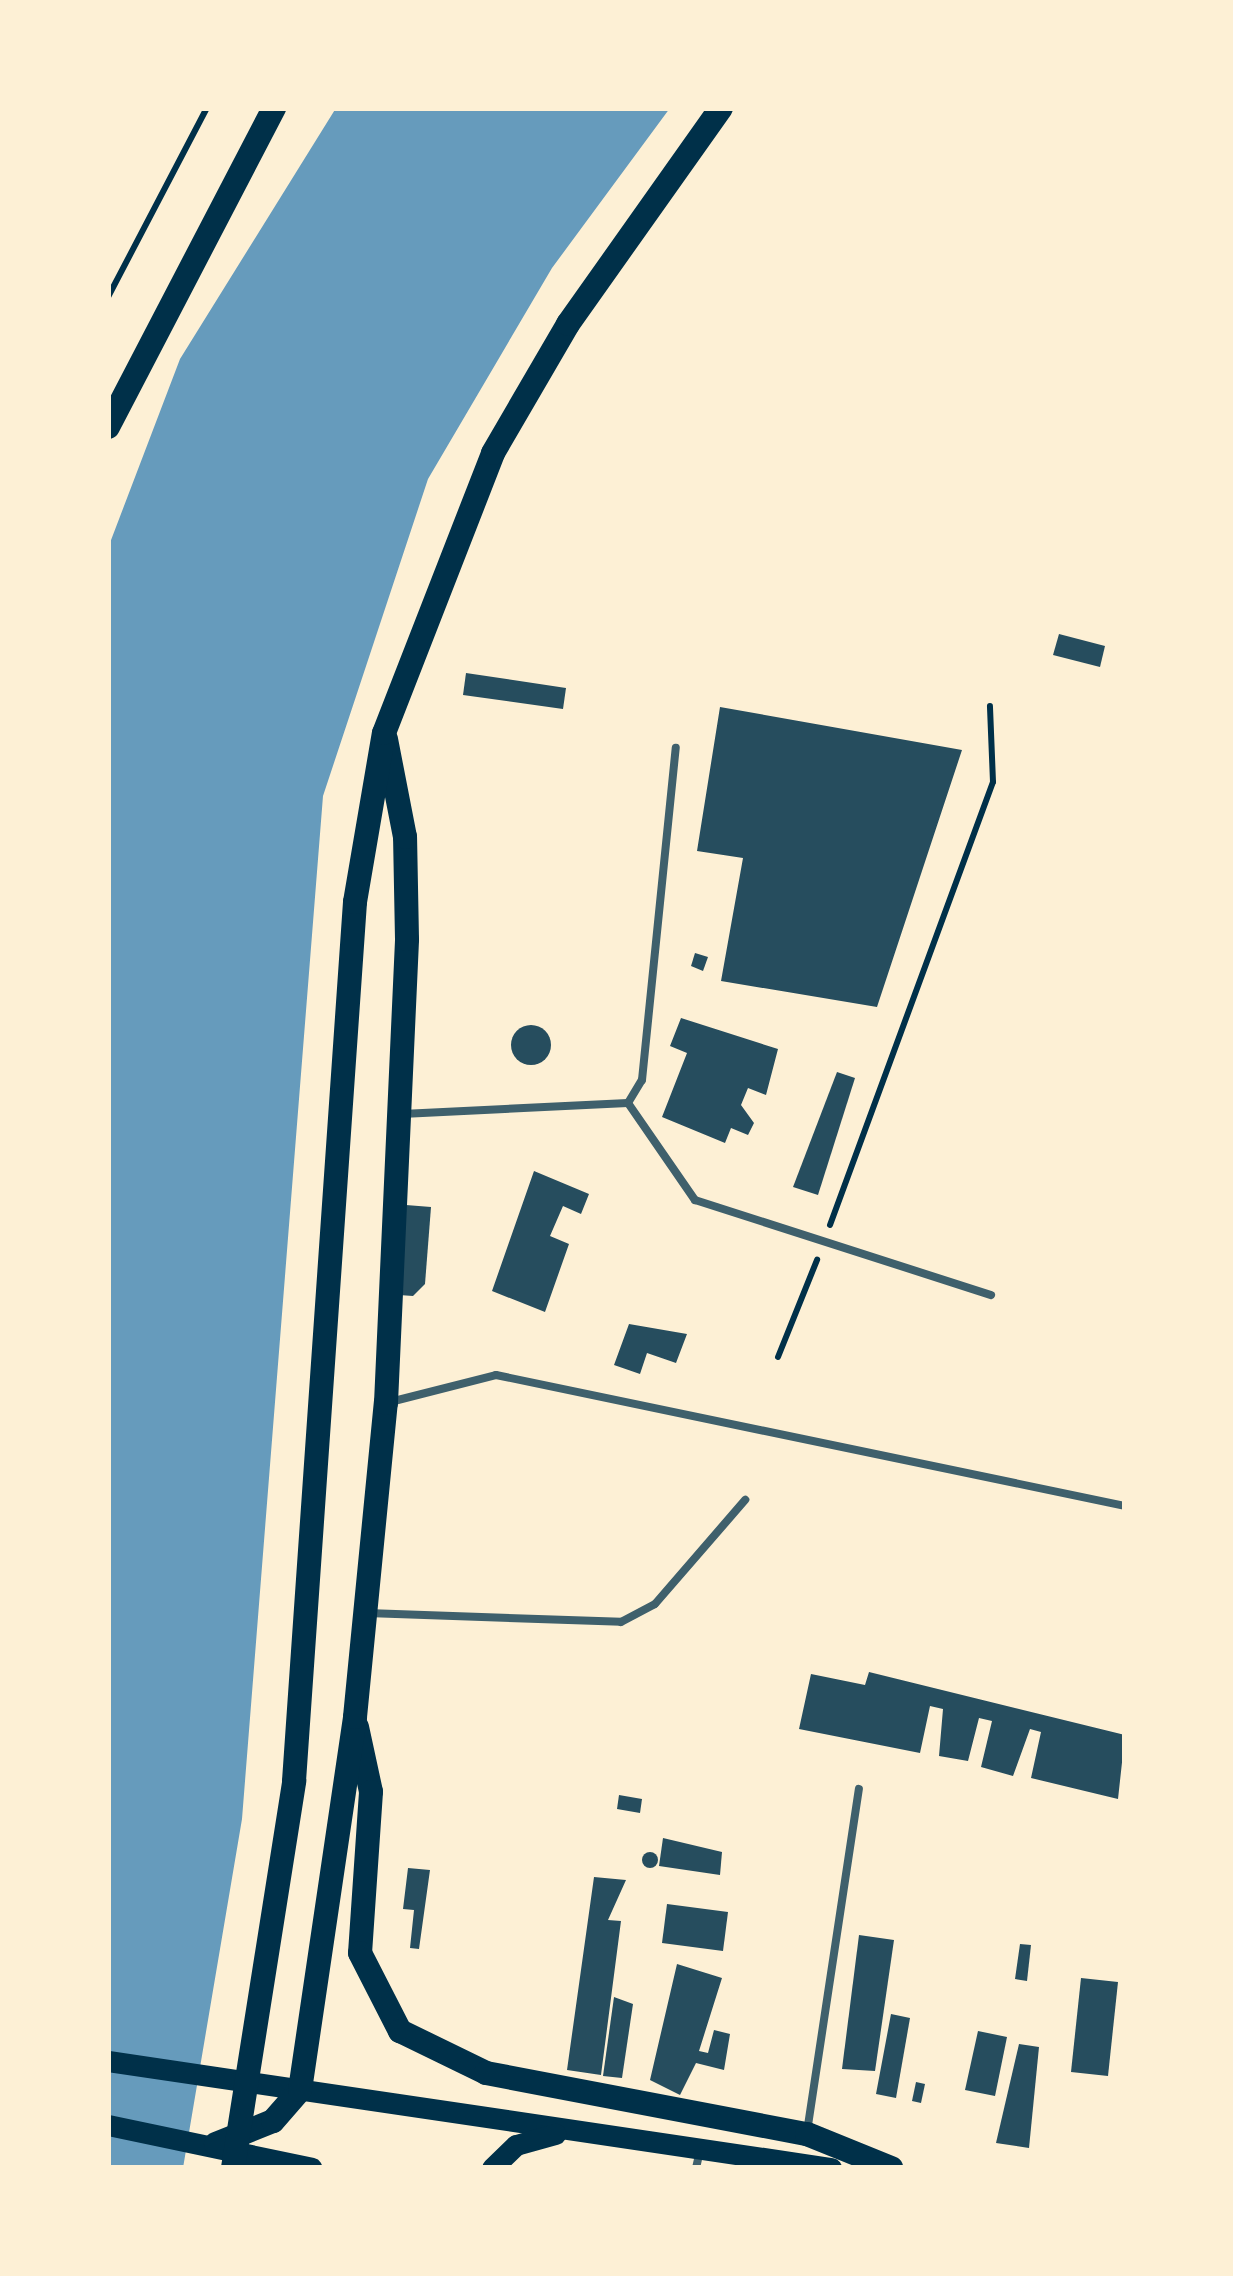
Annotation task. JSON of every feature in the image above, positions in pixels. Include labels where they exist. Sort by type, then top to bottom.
[{"type":"highway","points":[[108,428],[274,108]]},
{"type":"highway","points":[[233,2168],[294,1781],[355,902],[384,733],[493,453],[580,305],[721,108]]},
{"type":"highway","points":[[208,2143],[273,2120],[289,2088],[355,1717],[386,1403],[400,1114],[405,837],[384,733]]},
{"type":"highway","points":[[355,1717],[371,1792],[360,1953],[400,2031],[486,2073],[807,2134],[891,2168]]},
{"type":"main road","points":[[108,2061],[574,2131],[698,2159],[816,2167]]},
{"type":"main road","points":[[108,2125],[263,2153],[311,2168]]},
{"type":"main road","points":[[492,2168],[516,2145],[574,2131]]},
{"type":"lane","points":[[628,1103],[642,1080],[676,748]]},
{"type":"lane","points":[[628,1103],[695,1200],[822,1248],[992,1295]]},
{"type":"lane","points":[[400,1114],[628,1103]]},
{"type":"lane","points":[[386,1403],[496,1376],[1125,1506]]},
{"type":"lane","points":[[365,1613],[621,1622],[655,1604],[746,1500]]},
{"type":"lane","points":[[807,2134],[859,1789]]},
{"type":"path","points":[[108,297],[207,108]]},
{"type":"path","points":[[778,1357],[993,782],[990,706]]},
{"type":"water","points":[[336,108],[670,108],[552,268],[428,479],[323,796],[242,1819],[183,2168],[108,2168],[108,548],[180,359]]},
{"type":"building","points":[[1059,634],[1105,646],[1100,667],[1053,655]]},
{"type":"building","points":[[466,673],[566,688],[563,709],[463,695]]},
{"type":"building","points":[[720,707],[962,750],[877,1007],[721,981],[743,858],[697,851]]},
{"type":"building","points":[[695,953],[708,957],[703,971],[691,966]]},
{"type":"building","points":[[681,1018],[778,1049],[766,1095],[748,1088],[741,1105],[754,1123],[748,1135],[731,1128],[725,1143],[662,1117],[687,1053],[670,1046]]},
{"type":"building","points":[[531,1025],[545,1031],[551,1045],[545,1059],[531,1065],[517,1059],[511,1045],[517,1031]]},
{"type":"building","points":[[837,1072],[855,1078],[818,1195],[793,1187]]},
{"type":"building","points":[[534,1171],[589,1194],[581,1214],[563,1206],[550,1236],[569,1244],[545,1312],[492,1291]]},
{"type":"building","points":[[406,1205],[431,1207],[425,1284],[413,1296],[399,1295]]},
{"type":"building","points":[[629,1324],[687,1334],[676,1363],[647,1353],[640,1374],[614,1365]]},
{"type":"building","points":[[869,1672],[1125,1735],[1118,1799],[1031,1778],[1041,1732],[1030,1729],[1013,1776],[981,1767],[992,1721],[979,1718],[968,1761],[939,1756],[943,1709],[930,1706],[920,1753],[799,1729],[811,1674],[865,1685]]},
{"type":"building","points":[[619,1795],[642,1799],[640,1813],[617,1809]]},
{"type":"building","points":[[663,1838],[722,1852],[720,1875],[659,1866]]},
{"type":"building","points":[[650,1852],[658,1860],[650,1868],[642,1860]]},
{"type":"building","points":[[408,1868],[430,1870],[419,1949],[410,1948],[414,1910],[403,1909]]},
{"type":"building","points":[[594,1877],[626,1880],[608,1920],[621,1921],[601,2075],[567,2070]]},
{"type":"building","points":[[667,1904],[728,1912],[723,1951],[662,1943]]},
{"type":"building","points":[[859,1935],[894,1940],[875,2071],[842,2069]]},
{"type":"building","points":[[1020,1944],[1031,1945],[1027,1981],[1015,1979]]},
{"type":"building","points":[[677,1964],[722,1978],[699,2051],[708,2053],[714,2030],[730,2034],[724,2070],[696,2063],[680,2095],[650,2080]]},
{"type":"building","points":[[1081,1978],[1118,1982],[1108,2076],[1071,2072]]},
{"type":"building","points":[[614,1997],[633,2004],[622,2078],[603,2076]]},
{"type":"building","points":[[891,2014],[910,2018],[896,2098],[876,2094]]},
{"type":"building","points":[[978,2031],[1007,2037],[995,2096],[965,2090]]},
{"type":"building","points":[[1019,2044],[1039,2047],[1029,2148],[996,2143]]},
{"type":"building","points":[[916,2082],[925,2084],[921,2103],[912,2101]]}]
